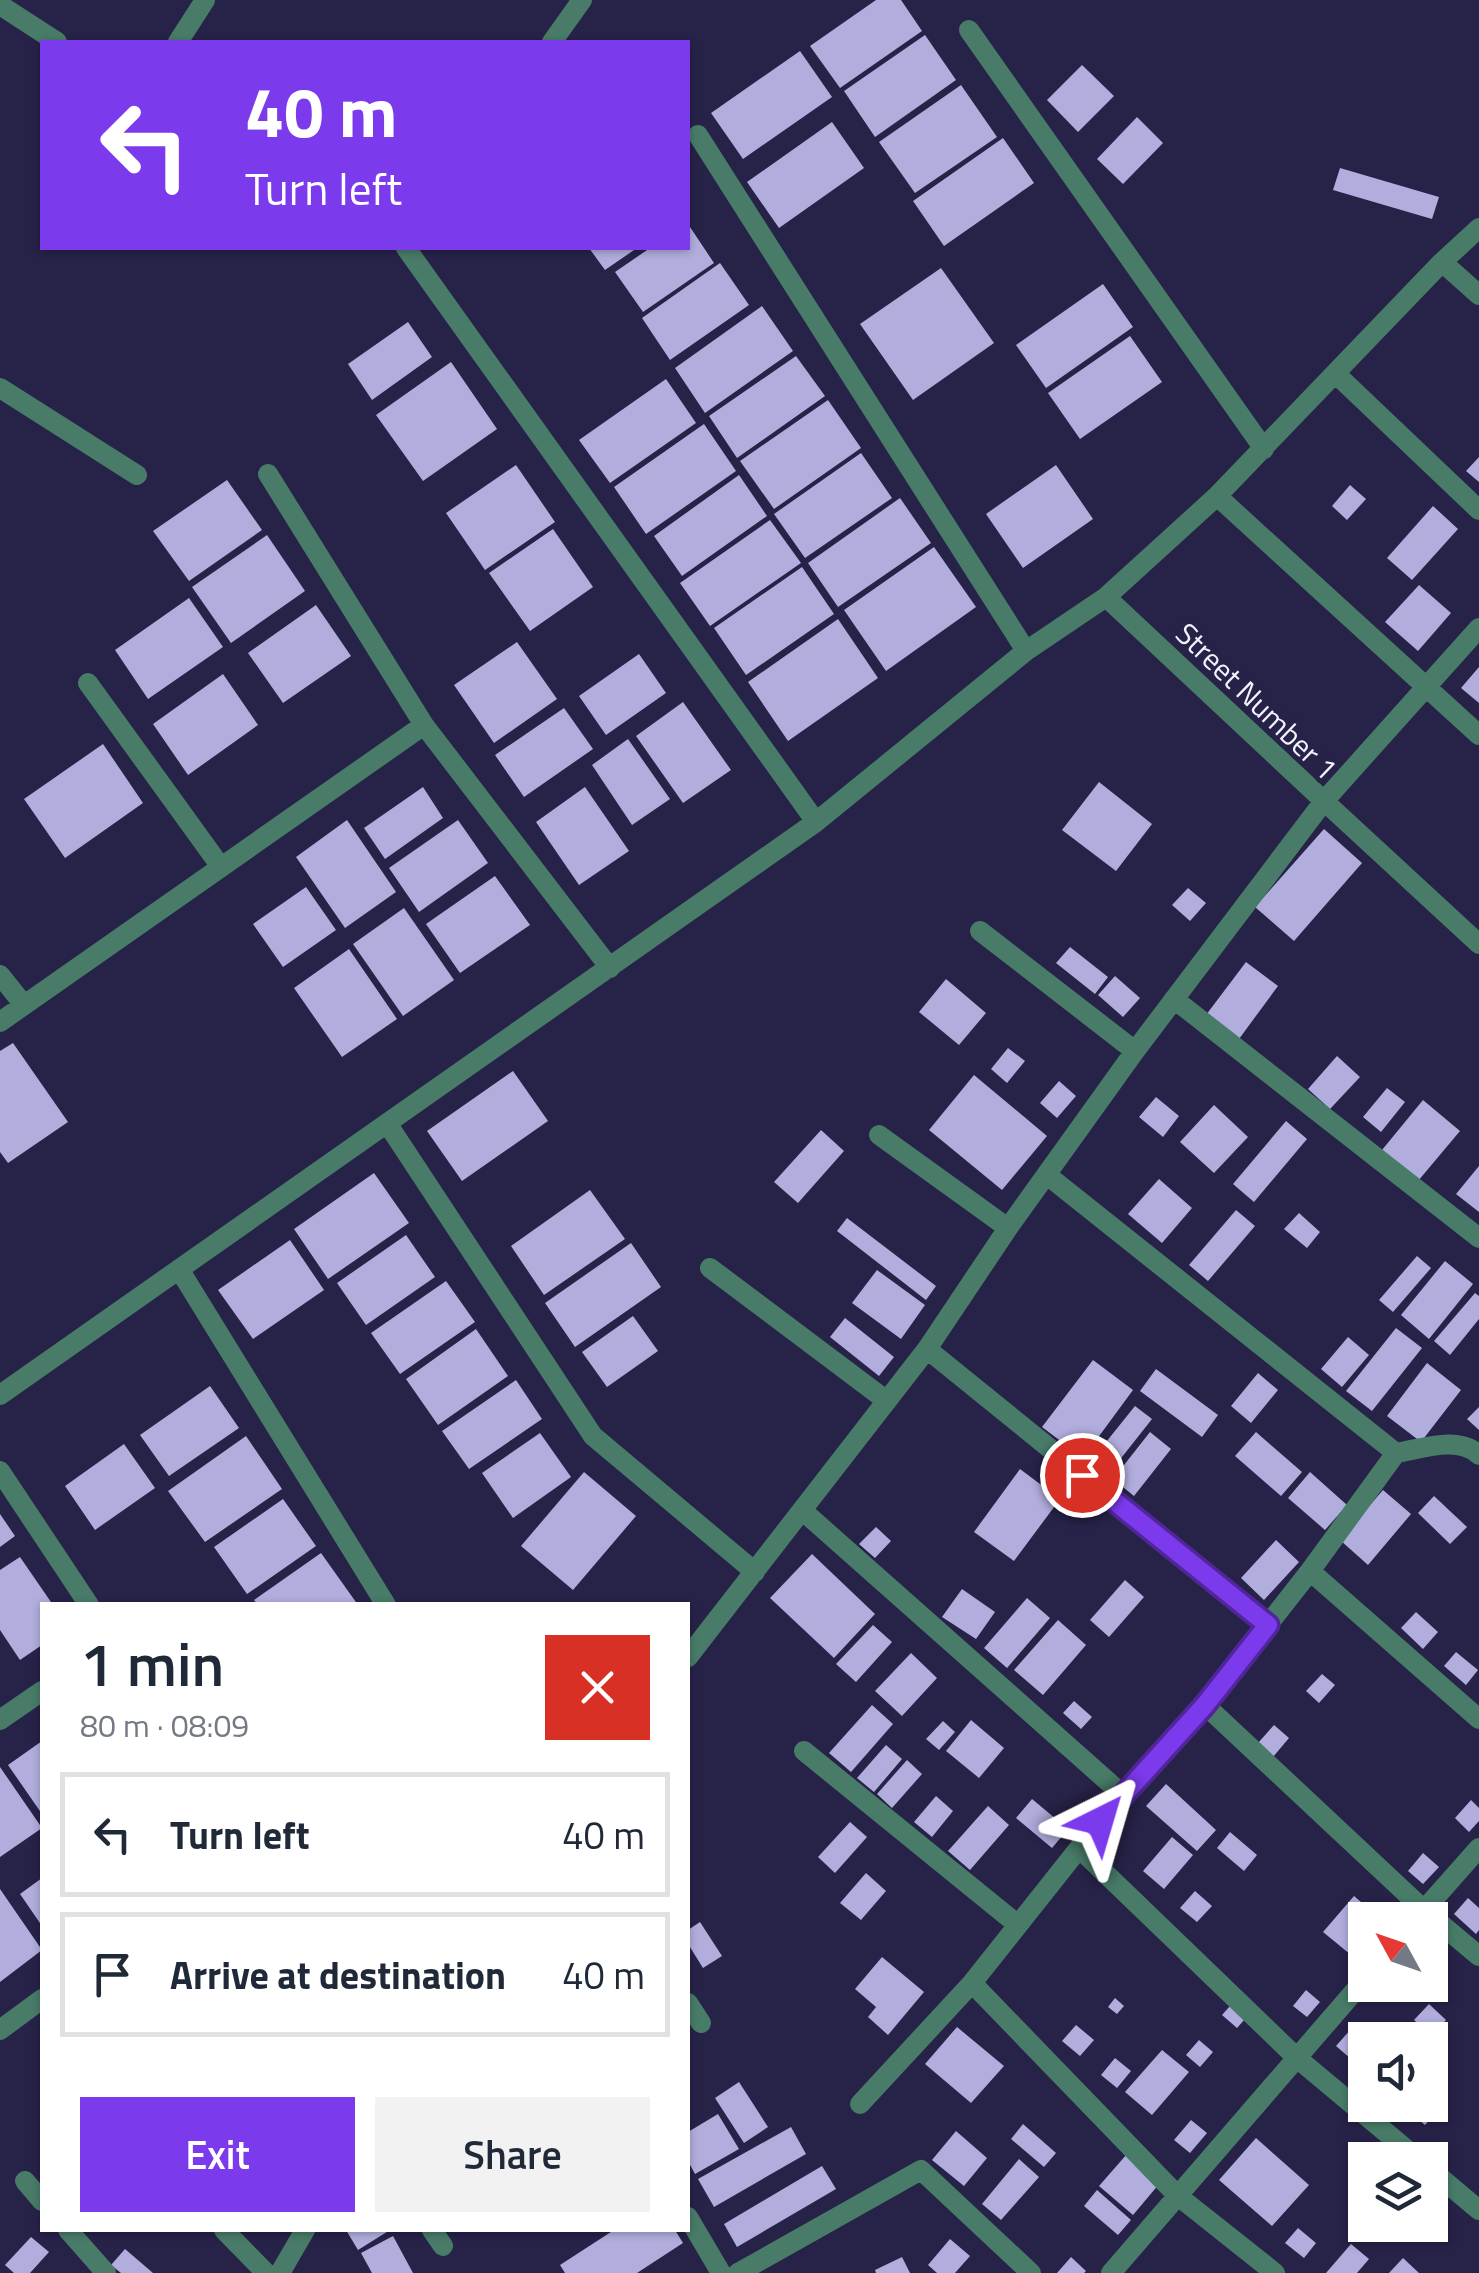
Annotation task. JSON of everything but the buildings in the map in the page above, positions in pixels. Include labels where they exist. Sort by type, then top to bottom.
[{"type":"street","points":[[179,40],[205,0]]},
{"type":"street","points":[[553,40],[582,0]]},
{"type":"street","points":[[0,4],[55,40]]},
{"type":"street","points":[[969,30],[1264,449]]},
{"type":"street","points":[[698,135],[1026,651]]},
{"type":"street","points":[[0,1395],[816,822],[1026,651],[1106,598],[1218,496],[1479,228]]},
{"type":"street","points":[[407,250],[816,822]]},
{"type":"street","points":[[1442,262],[1479,294]]},
{"type":"street","points":[[1336,374],[1479,510]]},
{"type":"street","points":[[0,388],[138,476]]},
{"type":"street","points":[[268,474],[424,725],[610,968]]},
{"type":"street","points":[[1218,496],[1479,735]]},
{"type":"street","name":"Street Number 1","points":[[690,1654],[927,1349],[1134,1052],[1324,801],[1106,598]]},
{"type":"street","points":[[1479,628],[1324,801],[1479,944]]},
{"type":"street","points":[[88,684],[221,866]]},
{"type":"street","points":[[0,1022],[424,725]]},
{"type":"street","points":[[980,931],[1134,1052]]},
{"type":"street","points":[[0,975],[24,1005]]},
{"type":"street","points":[[1174,999],[1479,1238]]},
{"type":"street","points":[[387,1123],[593,1436],[755,1572]]},
{"type":"street","points":[[879,1135],[1008,1228]]},
{"type":"street","points":[[1047,1175],[1396,1453]]},
{"type":"street","points":[[710,1268],[888,1401]]},
{"type":"street","points":[[179,1270],[384,1602]]},
{"type":"street","points":[[927,1349],[1268,1625]]},
{"type":"street","points":[[860,2104],[972,1983],[1122,1794],[1205,1705],[1396,1453],[1449,1444],[1472,1448],[1479,1455]]},
{"type":"street","points":[[0,1471],[87,1602]]},
{"type":"street","points":[[804,1511],[1122,1794]]},
{"type":"street","points":[[1310,1571],[1479,1719]]},
{"type":"street","points":[[0,1720],[40,1692]]},
{"type":"street","points":[[1205,1705],[1407,1902]]},
{"type":"street","points":[[804,1751],[1018,1925]]},
{"type":"street","points":[[1079,1848],[1297,2058],[1397,2142]]},
{"type":"street","points":[[1431,1902],[1479,1848]]},
{"type":"street","points":[[1448,1934],[1479,1956]]},
{"type":"street","points":[[972,1983],[1178,2196],[1275,2273]]},
{"type":"street","points":[[1111,2273],[1348,1998]]},
{"type":"street","points":[[0,2030],[40,2000]]},
{"type":"street","points":[[690,2006],[701,2024]]},
{"type":"street","points":[[738,2273],[921,2170],[1031,2273]]},
{"type":"street","points":[[25,2181],[40,2199]]},
{"type":"street","points":[[1448,2184],[1479,2210]]},
{"type":"street","points":[[690,2219],[721,2273]]},
{"type":"street","points":[[70,2232],[106,2273]]},
{"type":"street","points":[[226,2232],[266,2273]]},
{"type":"street","points":[[280,2273],[304,2232]]},
{"type":"route","points":[[1082,1475],[1268,1625],[1205,1705],[1100,1821]]}]
